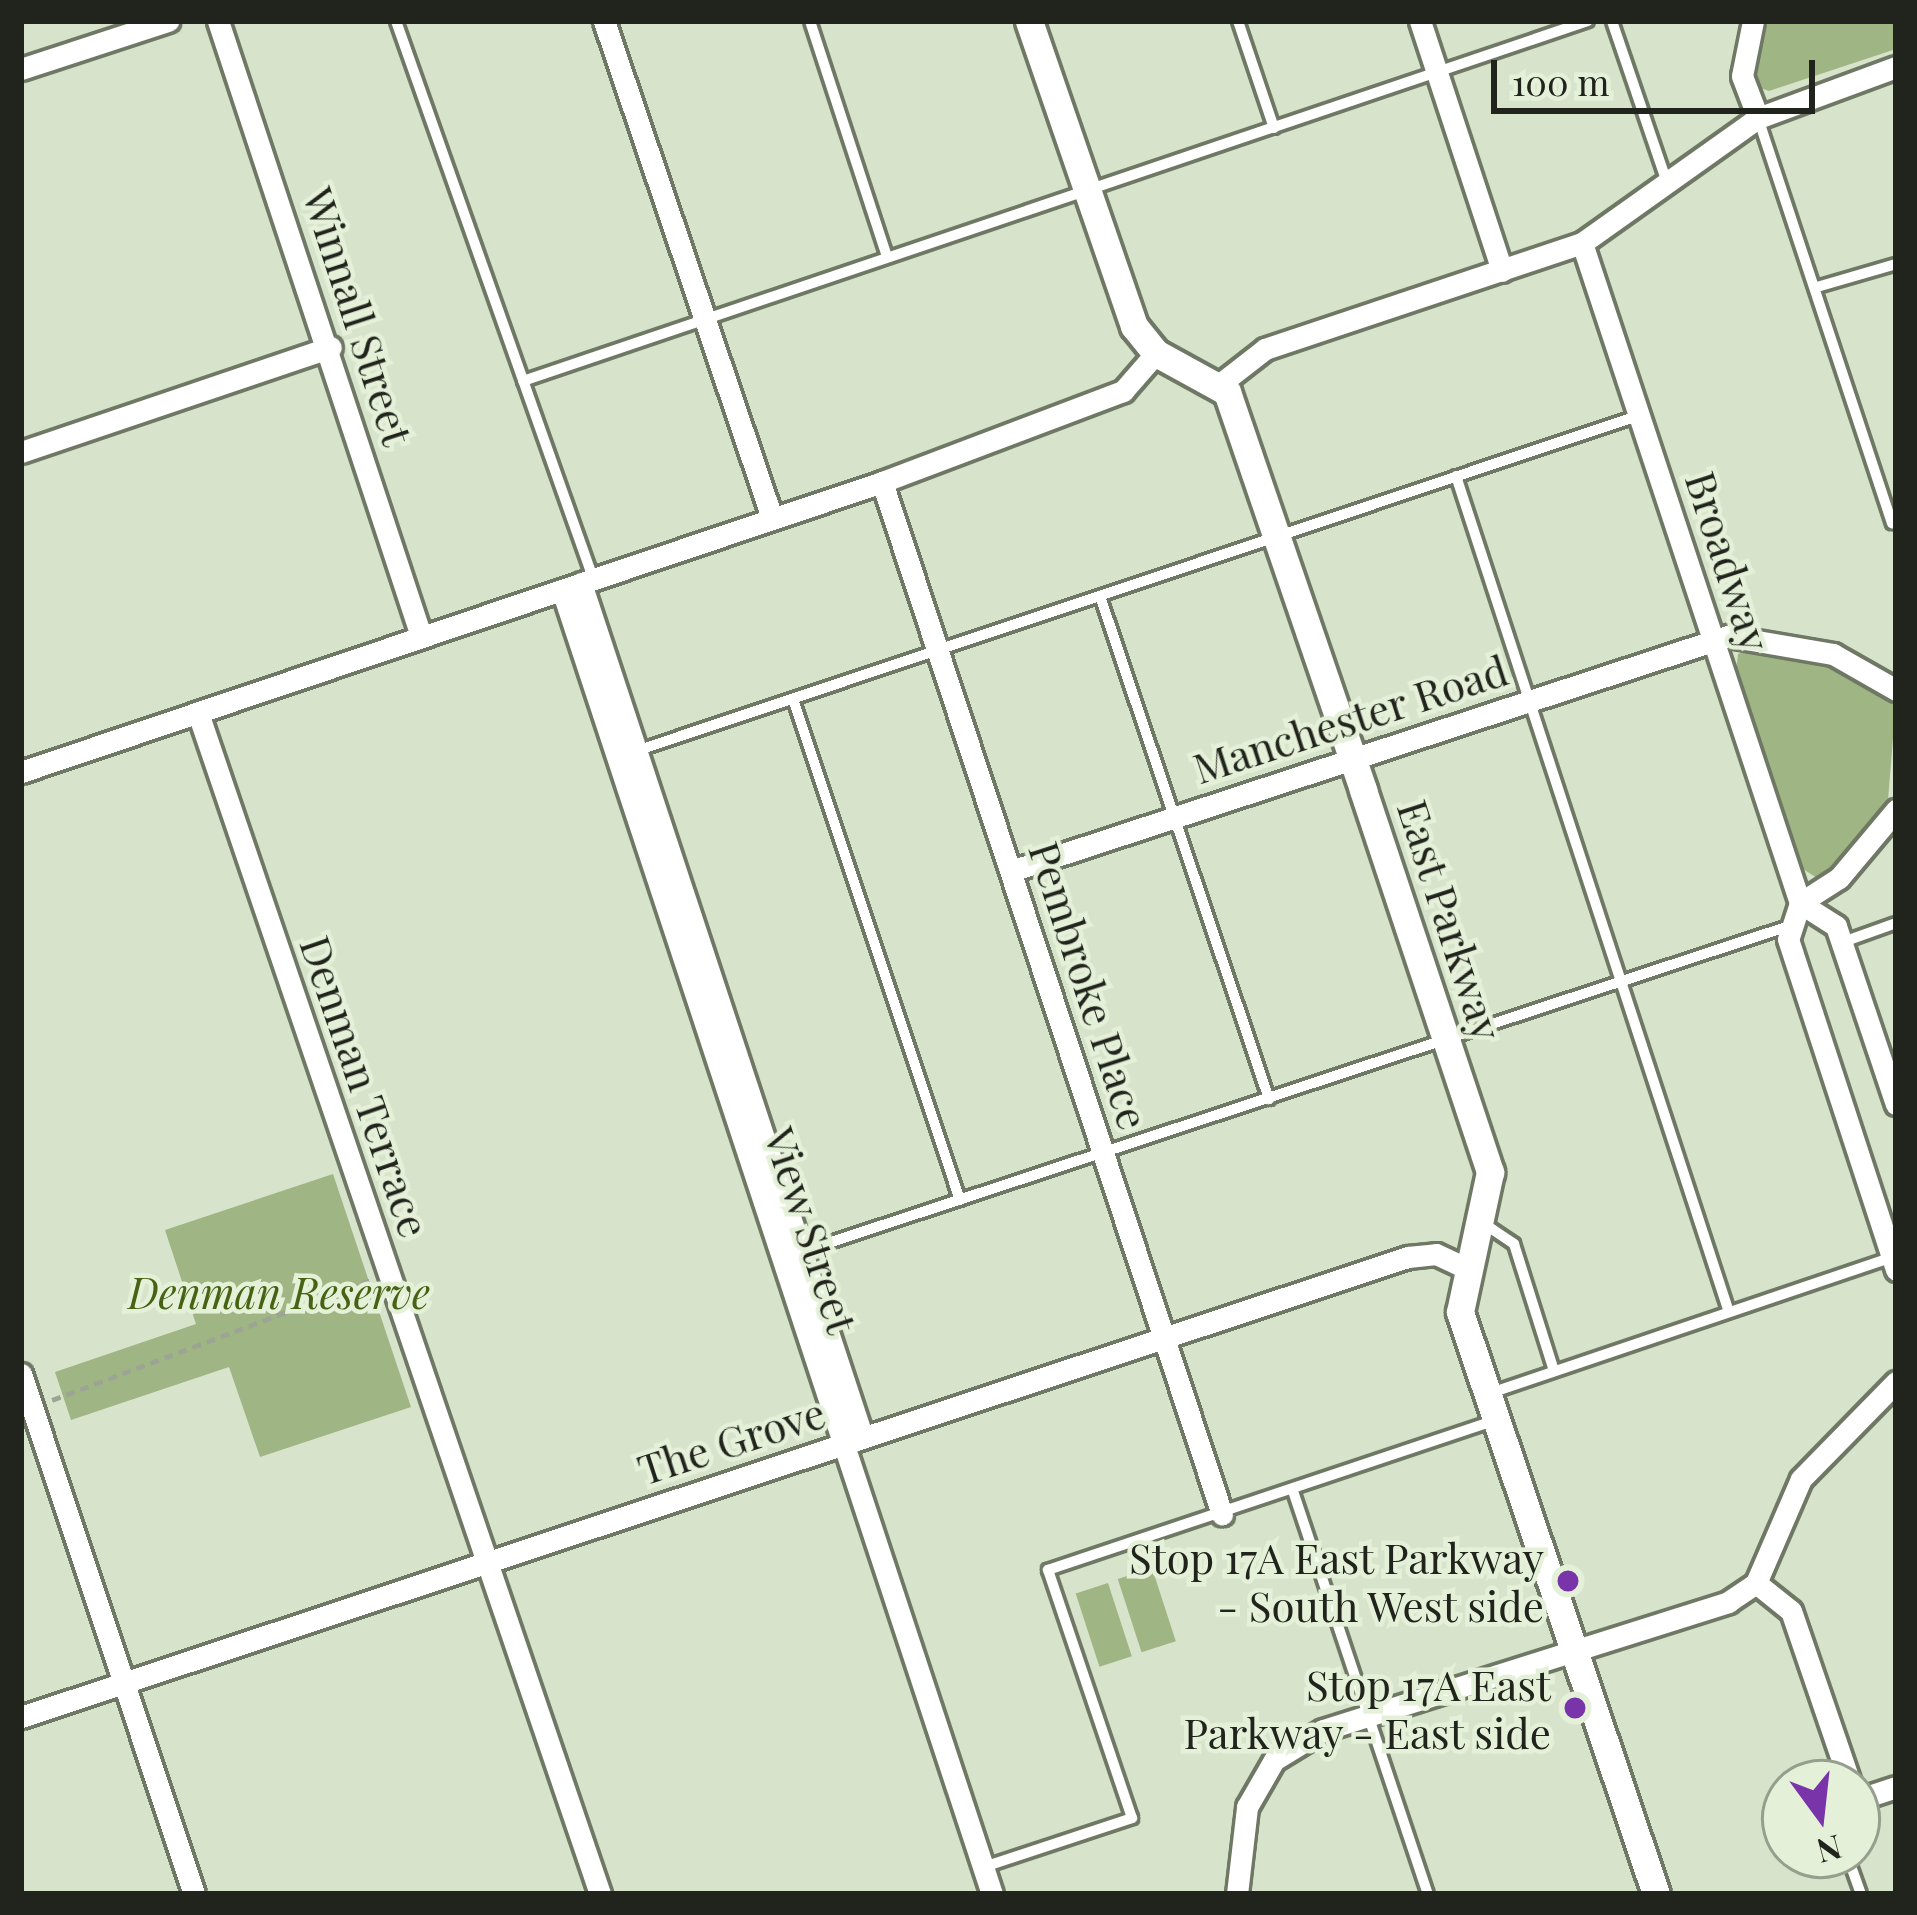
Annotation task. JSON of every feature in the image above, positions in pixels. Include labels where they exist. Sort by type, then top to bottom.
[{"type":"street","points":[[21,70],[168,21]]},
{"type":"street","name":"Winnall Street","points":[[218,21],[332,347],[421,636]]},
{"type":"street","points":[[604,21],[772,518]]},
{"type":"street","points":[[1029,21],[1126,310],[1156,353],[1220,383],[1264,349],[1582,243],[1668,188],[1758,118],[1896,67]]},
{"type":"street","points":[[1420,21],[1502,271]]},
{"type":"street","points":[[1753,21],[1742,76],[1758,118]]},
{"type":"street","name":"Broadway","points":[[1582,243],[1800,903],[1841,942],[1896,1104]]},
{"type":"street","points":[[21,452],[332,347]]},
{"type":"street","points":[[21,772],[882,482],[1123,391],[1156,353]]},
{"type":"street","name":"East Parkway","points":[[1220,383],[1276,534],[1490,1172],[1486,1226],[1466,1268],[1460,1312],[1656,1894]]},
{"type":"street","name":"Pembroke Place","points":[[882,482],[1222,1514]]},
{"type":"street","name":"View Street","points":[[579,584],[801,1252],[853,1441]]},
{"type":"street","name":"View Street","points":[[579,584],[853,1441],[992,1894]]},
{"type":"street","points":[[1714,640],[1833,655],[1896,690]]},
{"type":"street","name":"Manchester Road","points":[[1011,871],[1714,640]]},
{"type":"street","name":"Denman Terrace","points":[[198,713],[600,1894]]},
{"type":"street","points":[[1894,1263],[1788,939],[1800,903],[1839,878],[1896,810]]},
{"type":"street","name":"The Grove","points":[[21,1717],[1408,1258],[1436,1254],[1466,1268]]},
{"type":"street","points":[[21,1374],[194,1894]]},
{"type":"street","points":[[1237,1894],[1247,1807],[1274,1760],[1366,1713],[1573,1646],[1728,1603],[1756,1583],[1801,1479],[1896,1382]]},
{"type":"street","points":[[1756,1583],[1791,1611],[1842,1759]]},
{"type":"lane","points":[[396,21],[523,381],[579,584]]},
{"type":"lane","points":[[810,21],[887,256]]},
{"type":"lane","points":[[1238,21],[1274,128]]},
{"type":"lane","points":[[523,381],[1588,21]]},
{"type":"lane","points":[[1612,21],[1668,188]]},
{"type":"lane","points":[[1758,118],[1892,523]]},
{"type":"lane","points":[[1817,287],[1896,264]]},
{"type":"lane","points":[[636,751],[1640,415]]},
{"type":"lane","points":[[1456,476],[1625,980],[1729,1312]]},
{"type":"lane","points":[[1100,596],[1178,815],[1269,1099]]},
{"type":"lane","points":[[793,699],[960,1200]]},
{"type":"lane","points":[[1841,942],[1896,923]]},
{"type":"lane","points":[[801,1252],[1792,926]]},
{"type":"lane","points":[[1486,1226],[1514,1244],[1553,1372]]},
{"type":"lane","points":[[982,1868],[1132,1818],[1048,1570],[1293,1491],[1492,1407],[1553,1372],[1894,1263]]},
{"type":"lane","points":[[1293,1491],[1428,1894]]},
{"type":"path","points":[[32,1406],[388,1274]]},
{"type":"green space","points":[[1768,21],[1896,21],[1896,49],[1769,91],[1752,85]]},
{"type":"green space","points":[[1753,648],[1819,661],[1896,701],[1888,800],[1820,880],[1800,867],[1736,672],[1738,654]]},
{"type":"green space","name":"Denman Reserve","points":[[333,1174],[411,1407],[260,1457],[229,1367],[71,1420],[55,1372],[196,1324],[165,1230]]},
{"type":"green space","points":[[1152,1568],[1176,1641],[1142,1652],[1118,1579]]},
{"type":"green space","points":[[1108,1583],[1132,1656],[1099,1667],[1076,1594]]},
{"type":"place","name":"Stop 17A East Parkway - South West side","points":[[1568,1581]]},
{"type":"place","name":"Stop 17A East Parkway - East side","points":[[1575,1708]]}]
